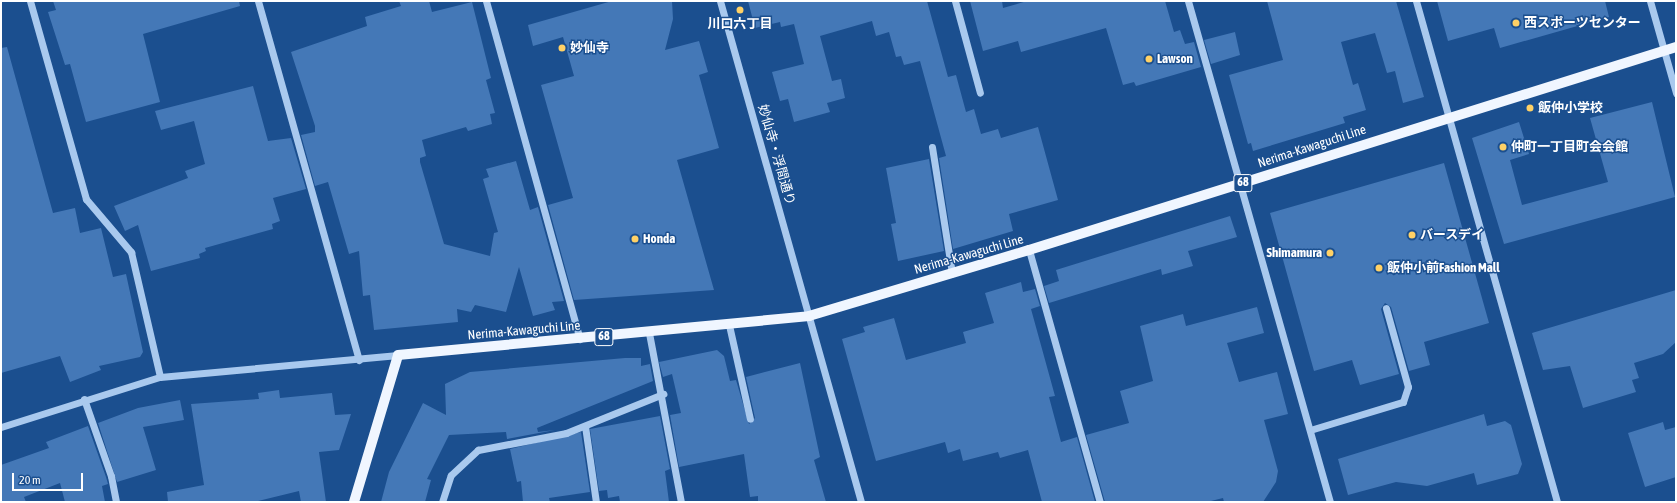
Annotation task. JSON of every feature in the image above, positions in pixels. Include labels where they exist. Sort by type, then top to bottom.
[{"type":"main road","name":"Nerima-Kawaguchi Line","points":[[398,355],[649,333],[809,316],[1029,250],[1240,184],[1448,116],[1676,47]]},
{"type":"main road","points":[[354,502],[398,355]]},
{"type":"street","points":[[30,1],[86,199],[131,252],[160,377]]},
{"type":"street","points":[[258,1],[359,360]]},
{"type":"street","points":[[486,1],[580,339]]},
{"type":"street","name":"妙仙寺・浮間通り","points":[[720,1],[860,502]]},
{"type":"street","points":[[955,1],[980,93]]},
{"type":"street","points":[[1188,1],[1330,502]]},
{"type":"street","points":[[1416,1],[1557,502]]},
{"type":"street","points":[[1650,1],[1676,94]]},
{"type":"street","points":[[932,146],[952,273]]},
{"type":"street","points":[[1029,250],[1100,502]]},
{"type":"street","points":[[1310,430],[1403,402],[1408,387],[1386,308]]},
{"type":"street","points":[[729,325],[750,419]]},
{"type":"street","points":[[649,333],[662,394],[681,502]]},
{"type":"street","points":[[1,427],[84,399],[160,377],[359,360],[398,355]]},
{"type":"street","points":[[442,502],[451,475],[478,450],[566,433],[662,394]]},
{"type":"street","points":[[84,399],[111,476],[116,502]]},
{"type":"street","points":[[585,426],[596,502]]},
{"type":"building","points":[[53,1],[239,1],[240,6],[143,34],[160,102],[86,122],[70,64],[65,65],[48,12],[56,10]]},
{"type":"building","points":[[399,1],[429,1],[432,12],[472,2],[491,78],[486,80],[495,113],[490,114],[492,124],[468,131],[466,127],[422,140],[426,156],[420,158],[420,162],[444,244],[490,256],[494,233],[498,232],[483,179],[489,177],[486,169],[516,161],[530,210],[538,207],[564,301],[552,302],[555,310],[533,316],[519,267],[506,312],[475,305],[471,312],[457,309],[458,322],[374,330],[370,295],[363,296],[359,251],[349,254],[328,182],[315,186],[301,135],[315,132],[315,126],[291,52],[367,26],[365,17],[401,6]]},
{"type":"building","points":[[612,1],[672,1],[673,19],[665,50],[699,41],[708,72],[699,75],[719,148],[677,160],[714,290],[574,300],[548,205],[573,198],[541,85],[574,76],[563,37],[533,46],[528,25]]},
{"type":"building","points":[[748,1],[927,1],[948,77],[956,75],[966,112],[974,109],[981,134],[998,129],[1001,138],[1038,127],[1058,200],[1009,214],[1013,231],[953,249],[939,158],[946,156],[920,61],[904,65],[901,56],[896,57],[889,32],[876,36],[872,21],[820,36],[832,81],[841,79],[845,98],[827,103],[830,112],[794,122],[788,99],[780,101],[772,72],[804,64],[794,24],[781,27],[780,22],[755,28]]},
{"type":"building","points":[[970,1],[1002,1],[1003,8],[1027,1],[1165,1],[1174,32],[1180,30],[1185,44],[1194,42],[1201,67],[1136,86],[1134,82],[1123,85],[1106,28],[1021,52],[1018,41],[983,51]]},
{"type":"building","points":[[1267,1],[1396,1],[1424,97],[1403,103],[1395,71],[1387,73],[1375,33],[1341,42],[1353,85],[1358,83],[1366,110],[1343,117],[1345,123],[1253,151],[1251,143],[1248,144],[1229,75],[1283,60]]},
{"type":"building","name":"西スポーツセンター","points":[[1437,1],[1605,1],[1609,17],[1500,48],[1494,28],[1448,41]]},
{"type":"building","points":[[1235,32],[1240,55],[1211,64],[1204,40]]},
{"type":"building","points":[[7,47],[53,213],[75,208],[80,233],[101,228],[113,277],[126,274],[143,352],[140,357],[99,366],[101,370],[70,382],[60,356],[1,373],[1,48]]},
{"type":"building","points":[[253,86],[268,141],[291,138],[306,189],[273,198],[280,221],[272,224],[273,229],[205,248],[206,251],[199,254],[200,258],[151,271],[138,225],[125,231],[114,206],[188,178],[185,171],[205,164],[194,121],[161,130],[155,111]]},
{"type":"building","points":[[1652,102],[1675,197],[1504,244],[1472,138],[1519,122],[1529,154],[1510,160],[1522,205],[1608,182],[1590,118]]},
{"type":"building","points":[[929,159],[944,251],[898,261],[891,224],[896,223],[886,168]]},
{"type":"building","name":"飯仲小前Fashion Mall","points":[[1444,163],[1489,323],[1424,342],[1430,365],[1409,371],[1391,307],[1385,303],[1381,309],[1399,374],[1360,385],[1352,360],[1314,371],[1270,213]]},
{"type":"building","points":[[1230,216],[1237,237],[1188,251],[1193,266],[1162,275],[1161,269],[1049,303],[1044,286],[1059,281],[1056,270]]},
{"type":"building","points":[[1021,282],[1023,292],[1035,289],[1040,306],[1031,309],[1055,396],[1049,397],[1061,442],[1077,437],[1095,502],[1042,502],[1028,450],[1000,458],[998,452],[963,461],[960,449],[948,453],[945,442],[876,461],[842,339],[865,332],[863,327],[894,318],[906,360],[966,343],[963,332],[994,323],[985,293]]},
{"type":"building","points":[[1676,290],[1676,342],[1663,354],[1634,363],[1639,378],[1632,380],[1636,392],[1583,408],[1570,366],[1543,370],[1532,333]]},
{"type":"building","points":[[1257,307],[1264,333],[1227,343],[1239,382],[1277,372],[1288,414],[1264,420],[1278,471],[1276,482],[1263,502],[1224,502],[1223,498],[1207,502],[1105,502],[1086,435],[1129,423],[1120,391],[1153,381],[1140,326],[1183,314],[1186,326]]},
{"type":"building","points":[[717,350],[724,356],[730,381],[736,380],[749,424],[755,418],[746,377],[800,363],[820,457],[814,460],[826,502],[758,502],[758,496],[750,497],[744,454],[679,467],[670,415],[681,413],[672,374],[663,377],[659,362]]},
{"type":"building","points":[[625,358],[641,358],[641,366],[650,364],[653,381],[537,428],[538,432],[555,430],[507,439],[506,432],[449,435],[427,479],[431,480],[425,502],[381,502],[389,472],[423,403],[446,415],[445,384],[470,372]]},
{"type":"building","points":[[279,390],[280,398],[332,393],[335,415],[351,414],[339,450],[319,452],[326,502],[301,502],[299,491],[254,502],[168,502],[167,492],[204,485],[191,404],[259,399],[258,393]]},
{"type":"building","points":[[180,400],[184,420],[143,427],[156,470],[117,482],[98,423],[138,408]]},
{"type":"building","points":[[1484,414],[1487,426],[1505,421],[1511,425],[1522,464],[1518,474],[1477,485],[1474,473],[1427,486],[1396,482],[1348,495],[1338,459]]},
{"type":"building","points":[[660,416],[670,469],[665,471],[669,502],[620,502],[619,496],[608,498],[607,490],[599,491],[590,429]]},
{"type":"building","points":[[1663,422],[1665,430],[1676,427],[1676,477],[1645,487],[1628,433]]},
{"type":"building","points":[[88,426],[108,484],[102,486],[105,502],[65,502],[60,483],[24,497],[26,502],[1,502],[1,465],[49,448],[46,442]]},
{"type":"building","points":[[581,432],[590,492],[549,498],[550,502],[523,502],[521,481],[517,482],[510,449]]},
{"type":"place","name":"川口六丁目","points":[[740,10]]},
{"type":"place","name":"西スポーツセンター","points":[[1516,23]]},
{"type":"place","name":"妙仙寺","points":[[562,48]]},
{"type":"place","name":"Lawson","points":[[1149,59]]},
{"type":"place","name":"飯仲小学校","points":[[1530,108]]},
{"type":"place","name":"仲町一丁目町会会館","points":[[1503,147]]},
{"type":"place","name":"バースデイ","points":[[1412,235]]},
{"type":"place","name":"Honda","points":[[635,239]]},
{"type":"place","name":"Shimamura","points":[[1330,253]]},
{"type":"place","name":"飯仲小前Fashion Mall","points":[[1379,268]]}]
